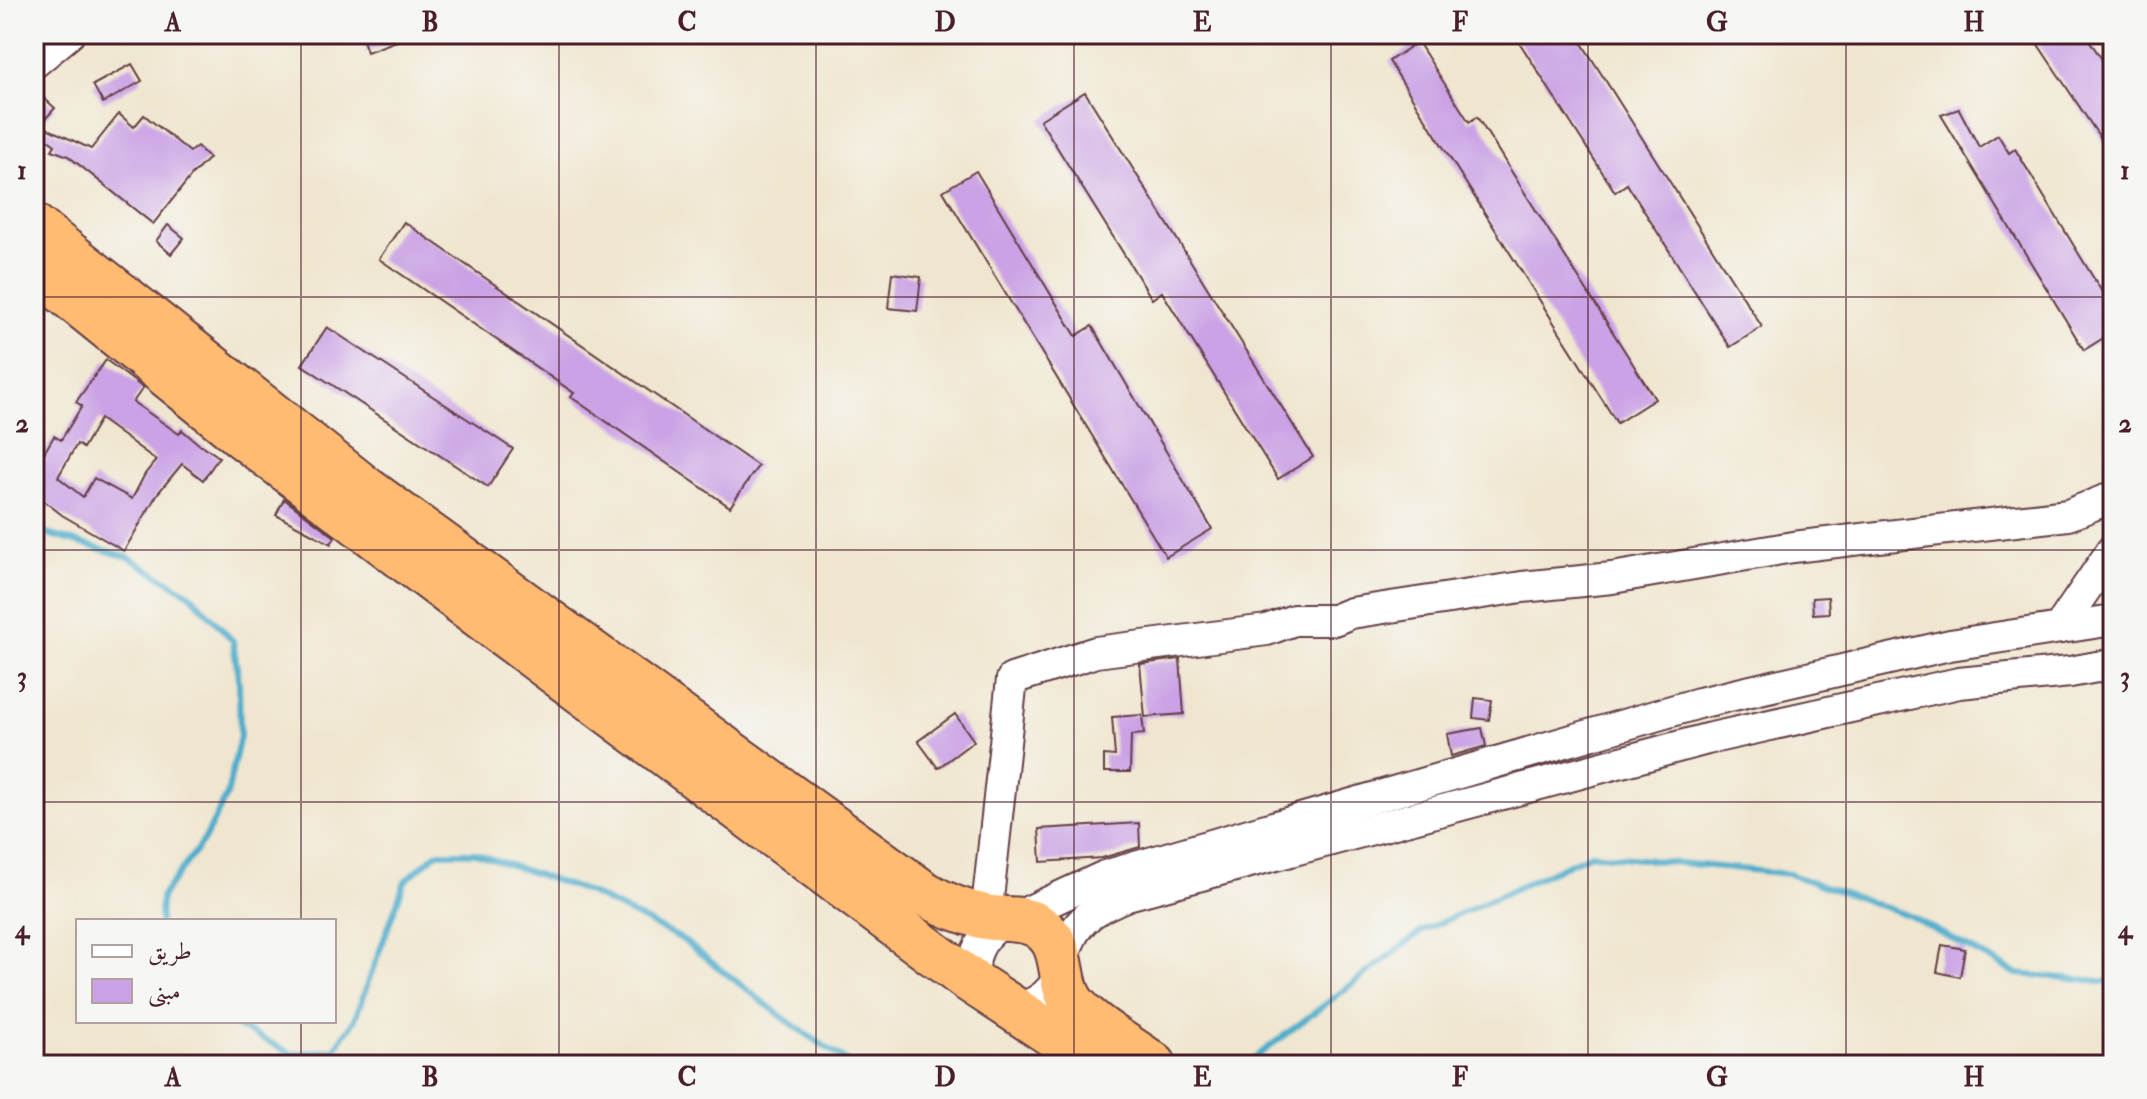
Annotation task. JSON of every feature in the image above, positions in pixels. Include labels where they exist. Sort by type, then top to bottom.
[{"type":"highway","points":[[34,226],[366,489],[903,879],[942,904],[998,919],[1029,921],[1041,927],[1054,942],[1070,1000],[1081,1012],[1154,1065]]},
{"type":"highway","points":[[34,268],[242,436],[492,625],[976,984],[1099,1065]]},
{"type":"street","points":[[34,63],[69,34]]},
{"type":"street","points":[[998,919],[1012,679],[1096,652],[1267,630],[1294,620],[1334,620],[1351,613],[1522,587],[1612,578],[1793,547],[2068,515],[2113,497]]},
{"type":"street","points":[[2059,628],[2113,549]]},
{"type":"street","points":[[976,984],[973,973],[976,950],[998,919],[1105,876],[1699,703],[1950,645],[2103,621]]},
{"type":"street","points":[[2070,672],[2103,621]]},
{"type":"street","points":[[1015,1010],[1040,999],[1050,990],[1083,920],[1104,905],[1127,895],[1707,739],[1959,683],[2070,672],[2113,664]]},
{"type":"building","points":[[361,34],[410,34],[410,36],[367,52]]},
{"type":"building","points":[[1514,34],[1576,34],[1762,327],[1730,347],[1627,184],[1615,192]]},
{"type":"building","points":[[2031,34],[2085,34],[2113,76],[2113,157]]},
{"type":"building","points":[[1418,42],[1469,122],[1477,117],[1655,399],[1617,423],[1389,61]]},
{"type":"building","points":[[132,64],[142,81],[103,103],[93,85]]},
{"type":"building","points":[[34,89],[55,108],[40,125],[91,149],[119,114],[134,127],[144,115],[190,152],[197,146],[209,158],[153,224],[68,156],[52,150],[55,145],[34,132]]},
{"type":"building","points":[[1085,92],[1313,457],[1278,479],[1162,292],[1152,299],[1040,120]]},
{"type":"building","points":[[1959,109],[1979,147],[1998,135],[2009,153],[2015,149],[2113,310],[2113,332],[2084,350],[1941,115]]},
{"type":"building","points":[[976,171],[1076,336],[1092,326],[1212,529],[1166,557],[943,191]]},
{"type":"building","points":[[404,222],[758,466],[730,507],[571,397],[574,393],[379,259]]},
{"type":"building","points":[[168,225],[184,238],[171,254],[156,241]]},
{"type":"building","points":[[892,273],[921,277],[917,311],[888,308]]},
{"type":"building","points":[[327,327],[513,449],[488,487],[302,365]]},
{"type":"building","points":[[106,360],[143,388],[133,402],[179,434],[182,430],[219,457],[203,480],[182,464],[158,493],[124,551],[62,515],[34,493],[34,470],[54,436],[61,440],[82,406],[76,402]],"holes":[[[100,419],[156,460],[132,499],[94,478],[83,497],[58,477],[77,444],[83,448]]]},
{"type":"building","points":[[284,499],[335,537],[331,544],[276,515]]},
{"type":"building","points":[[1828,597],[1829,613],[1813,614],[1812,598]]},
{"type":"building","points":[[1180,659],[1184,714],[1145,717],[1140,664]]},
{"type":"building","points":[[1475,698],[1492,700],[1489,720],[1473,718]]},
{"type":"building","points":[[955,714],[974,741],[938,768],[918,741]]},
{"type":"building","points":[[1142,715],[1144,734],[1131,735],[1130,772],[1104,772],[1104,755],[1115,756],[1112,717]]},
{"type":"building","points":[[1482,728],[1486,746],[1451,756],[1447,734]]},
{"type":"building","points":[[1139,823],[1140,847],[1102,858],[1041,862],[1039,829]]},
{"type":"building","points":[[1942,945],[1965,949],[1960,977],[1937,972]]},
{"type":"waterway","points":[[34,526],[51,535],[128,557],[191,595],[233,641],[239,682],[240,736],[227,795],[204,840],[161,897],[160,919]]},
{"type":"waterway","points":[[231,1023],[293,1054],[334,1050],[354,1021],[405,881],[437,853],[475,853],[588,892],[680,938],[793,1025],[852,1065]]},
{"type":"waterway","points":[[1245,1065],[1422,931],[1591,854],[1789,874],[1910,916],[2017,974],[2113,982]]}]
